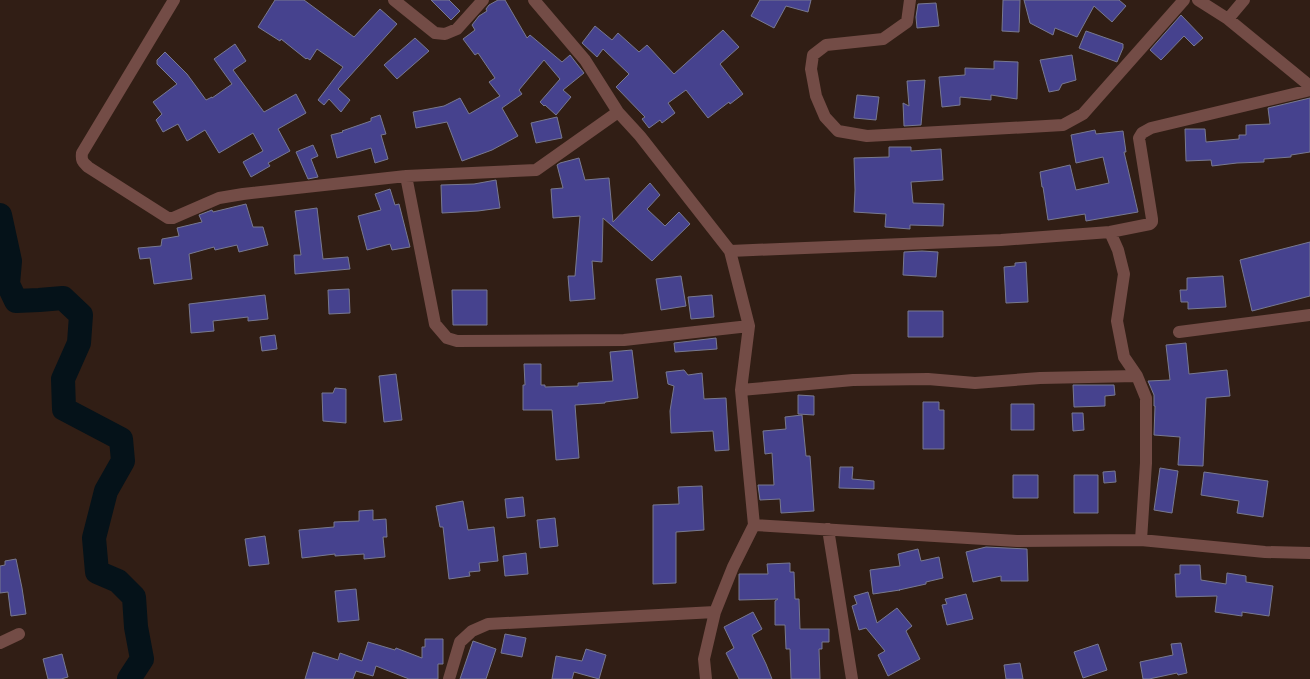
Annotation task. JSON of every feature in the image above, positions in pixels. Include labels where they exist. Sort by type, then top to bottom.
[{"type":"street","points":[[174,0],[82,153],[81,160],[88,167],[168,218],[173,218],[219,198],[243,194],[406,176],[536,170],[618,112]]},
{"type":"street","points":[[394,0],[435,33],[445,34],[457,29],[483,0]]},
{"type":"street","points":[[534,0],[585,60],[618,112],[640,136],[730,251],[749,326],[741,390],[754,526],[733,567],[715,612],[704,659],[706,679]]},
{"type":"street","points":[[910,0],[907,22],[883,39],[826,45],[813,55],[811,69],[816,96],[825,117],[838,131],[867,136],[1063,125],[1083,114],[1184,0]]},
{"type":"street","points":[[1198,0],[1228,20],[1310,88]]},
{"type":"street","points":[[1228,20],[1244,0]]},
{"type":"street","points":[[730,251],[1001,240],[1110,232],[1152,222],[1139,138],[1142,133],[1151,128],[1310,88]]},
{"type":"street","points":[[406,176],[435,324],[447,338],[457,341],[624,340],[749,326]]},
{"type":"street","points":[[1110,232],[1118,250],[1124,274],[1117,321],[1124,357],[1137,376],[1146,398],[1146,463],[1141,540]]},
{"type":"street","points":[[1179,332],[1310,316]]},
{"type":"street","points":[[741,390],[853,380],[928,379],[975,383],[1040,378],[1137,376]]},
{"type":"street","points":[[754,526],[1017,541],[1141,540],[1265,552],[1310,553]]},
{"type":"street","points":[[828,529],[852,679]]},
{"type":"street","points":[[450,679],[460,642],[472,631],[488,624],[715,612]]},
{"type":"street","points":[[0,643],[20,634]]},
{"type":"building","points":[[275,0],[304,0],[354,37],[380,9],[397,24],[338,89],[350,100],[341,112],[329,99],[324,105],[318,100],[343,67],[317,49],[310,60],[306,59],[281,39],[280,41],[258,27]]},
{"type":"building","points":[[431,0],[449,0],[460,11],[451,20]]},
{"type":"building","points":[[498,0],[505,0],[527,38],[530,35],[562,62],[570,55],[584,73],[563,90],[571,97],[556,115],[540,102],[560,79],[544,60],[519,90],[522,94],[502,108],[518,136],[492,150],[462,161],[447,122],[416,128],[413,112],[444,106],[460,98],[469,114],[500,96],[489,82],[495,78],[478,53],[475,55],[463,39],[475,30],[472,25],[479,16],[487,11],[486,9],[489,5]]},
{"type":"building","points":[[760,0],[811,0],[808,12],[786,6],[774,28],[751,16]]},
{"type":"building","points":[[1003,0],[1020,0],[1019,32],[1002,31]]},
{"type":"building","points":[[1024,0],[1119,0],[1126,6],[1112,22],[1094,6],[1077,37],[1055,28],[1053,35],[1030,23]]},
{"type":"building","points":[[936,3],[939,26],[917,28],[918,4]]},
{"type":"building","points":[[1181,15],[1203,38],[1194,46],[1184,36],[1161,60],[1150,50]]},
{"type":"building","points":[[595,26],[612,40],[618,33],[639,52],[647,45],[674,74],[723,30],[739,47],[720,64],[743,94],[708,118],[686,90],[668,103],[675,113],[662,123],[660,120],[649,128],[642,119],[645,117],[616,87],[629,74],[603,49],[597,57],[582,43]]},
{"type":"building","points":[[1086,31],[1123,44],[1117,62],[1079,48]]},
{"type":"building","points":[[415,38],[429,51],[397,79],[384,65]]},
{"type":"building","points":[[235,44],[246,61],[233,70],[264,112],[296,94],[306,113],[278,129],[290,151],[268,163],[270,166],[251,177],[243,162],[263,151],[253,133],[219,153],[205,130],[187,141],[178,124],[163,132],[156,120],[162,114],[153,102],[177,84],[157,64],[157,60],[165,52],[187,74],[206,100],[232,84],[214,59]]},
{"type":"building","points":[[1072,55],[1076,80],[1062,84],[1059,90],[1049,92],[1040,60]]},
{"type":"building","points":[[994,61],[1018,62],[1017,99],[991,95],[991,100],[960,97],[960,105],[942,107],[939,77],[965,75],[965,68],[994,69]]},
{"type":"building","points":[[925,80],[921,125],[904,126],[903,103],[909,106],[907,81]]},
{"type":"building","points":[[857,95],[879,97],[876,120],[854,118]]},
{"type":"building","points":[[1310,98],[1310,152],[1291,155],[1291,157],[1264,159],[1264,162],[1212,166],[1211,160],[1186,161],[1185,129],[1205,129],[1206,142],[1239,139],[1239,135],[1246,135],[1246,125],[1270,124],[1268,108]]},
{"type":"building","points":[[380,115],[386,134],[381,135],[388,159],[375,163],[371,148],[337,158],[331,135],[371,121],[371,118]]},
{"type":"building","points":[[557,117],[562,138],[536,143],[531,123]]},
{"type":"building","points":[[1095,130],[1096,134],[1123,131],[1126,152],[1124,152],[1138,212],[1086,221],[1085,214],[1048,220],[1040,172],[1070,165],[1076,190],[1109,183],[1103,157],[1076,163],[1071,135]]},
{"type":"building","points":[[313,145],[318,156],[311,159],[318,177],[308,179],[296,152]]},
{"type":"building","points":[[889,147],[911,147],[911,151],[941,149],[943,180],[911,182],[913,203],[944,204],[943,226],[910,225],[910,229],[885,227],[886,214],[854,212],[854,158],[889,157]]},
{"type":"building","points":[[579,158],[585,180],[609,178],[613,222],[650,183],[660,195],[647,209],[665,226],[679,212],[690,224],[652,261],[603,218],[602,262],[592,261],[595,299],[570,301],[568,276],[575,276],[580,216],[553,218],[551,189],[563,188],[557,165]]},
{"type":"building","points":[[496,180],[500,208],[442,213],[441,185],[474,184]]},
{"type":"building","points":[[390,189],[395,205],[399,204],[410,247],[392,250],[390,244],[367,250],[358,216],[381,210],[375,194]]},
{"type":"building","points":[[246,204],[253,227],[263,227],[268,245],[239,252],[237,245],[215,250],[214,247],[189,254],[192,279],[154,284],[150,258],[140,259],[138,248],[161,246],[162,239],[179,236],[177,228],[202,222],[199,215],[212,210],[213,212]]},
{"type":"building","points":[[317,208],[323,259],[348,257],[350,269],[295,274],[294,255],[301,255],[295,211]]},
{"type":"building","points":[[1310,242],[1310,296],[1252,311],[1240,260]]},
{"type":"building","points":[[904,252],[938,252],[936,277],[903,275]]},
{"type":"building","points":[[1026,262],[1028,302],[1006,303],[1004,267]]},
{"type":"building","points":[[681,276],[686,306],[661,310],[656,279]]},
{"type":"building","points":[[1223,276],[1226,307],[1188,309],[1188,302],[1181,302],[1180,290],[1187,290],[1187,278]]},
{"type":"building","points":[[349,289],[350,313],[329,314],[328,290]]},
{"type":"building","points":[[452,290],[487,290],[487,325],[453,325]]},
{"type":"building","points":[[265,295],[268,319],[248,321],[248,317],[213,321],[214,331],[191,333],[189,304]]},
{"type":"building","points":[[712,295],[714,317],[691,319],[688,297]]},
{"type":"building","points":[[908,311],[943,311],[943,337],[908,337]]},
{"type":"building","points":[[275,335],[277,349],[262,351],[260,337]]},
{"type":"building","points":[[716,338],[717,349],[675,352],[674,343]]},
{"type":"building","points":[[1186,343],[1189,374],[1227,370],[1230,396],[1206,398],[1203,466],[1178,465],[1180,437],[1154,435],[1154,395],[1148,381],[1170,380],[1166,345]]},
{"type":"building","points":[[632,350],[638,398],[575,405],[579,458],[556,460],[552,410],[523,410],[524,364],[541,364],[541,385],[545,385],[545,387],[578,386],[578,383],[613,381],[610,352]]},
{"type":"building","points":[[684,370],[688,375],[702,373],[704,399],[726,398],[729,450],[715,451],[713,431],[671,433],[670,411],[674,386],[668,384],[666,372]]},
{"type":"building","points":[[396,374],[402,420],[384,422],[379,376]]},
{"type":"building","points":[[1073,385],[1114,385],[1115,395],[1105,396],[1105,406],[1074,407]]},
{"type":"building","points":[[335,388],[346,389],[346,423],[323,421],[322,393],[333,393]]},
{"type":"building","points":[[798,395],[814,396],[814,415],[798,414]]},
{"type":"building","points":[[923,402],[939,402],[939,410],[944,410],[944,449],[923,449]]},
{"type":"building","points":[[1011,404],[1034,404],[1034,430],[1011,430]]},
{"type":"building","points":[[1072,413],[1083,413],[1084,430],[1073,431]]},
{"type":"building","points":[[802,415],[806,456],[810,456],[814,511],[781,513],[780,499],[760,500],[758,485],[774,485],[772,453],[765,454],[763,431],[786,429],[785,417]]},
{"type":"building","points":[[840,467],[853,467],[852,479],[874,481],[874,489],[839,488]]},
{"type":"building","points":[[1160,468],[1178,471],[1172,513],[1154,510]]},
{"type":"building","points":[[1115,471],[1116,482],[1104,483],[1103,472]]},
{"type":"building","points":[[1204,472],[1268,481],[1263,517],[1237,513],[1239,501],[1201,495]]},
{"type":"building","points":[[1013,475],[1038,475],[1038,498],[1013,498]]},
{"type":"building","points":[[1074,475],[1098,475],[1098,513],[1074,513]]},
{"type":"building","points":[[702,486],[704,530],[676,532],[676,583],[653,584],[653,505],[679,504],[678,487]]},
{"type":"building","points":[[523,497],[525,516],[507,518],[505,499]]},
{"type":"building","points":[[463,501],[468,530],[494,527],[498,561],[479,563],[480,571],[469,572],[470,576],[449,579],[443,527],[440,527],[436,506]]},
{"type":"building","points":[[373,510],[373,520],[386,519],[387,537],[383,537],[385,557],[364,559],[364,554],[335,556],[335,554],[302,558],[299,530],[334,527],[334,522],[359,521],[359,511]]},
{"type":"building","points":[[555,518],[558,546],[540,548],[537,520]]},
{"type":"building","points":[[265,536],[269,564],[249,566],[245,539]]},
{"type":"building","points":[[986,547],[1027,549],[1028,581],[1001,581],[1001,576],[973,582],[966,552]]},
{"type":"building","points":[[918,549],[921,561],[939,557],[943,578],[900,590],[873,594],[870,570],[900,566],[898,554]]},
{"type":"building","points":[[526,553],[528,574],[505,576],[503,556]]},
{"type":"building","points":[[16,559],[26,614],[11,616],[8,592],[0,593],[0,566],[5,565],[5,561]]},
{"type":"building","points":[[790,563],[790,572],[794,572],[795,599],[799,599],[800,629],[829,629],[829,642],[822,642],[822,649],[819,649],[820,679],[791,679],[790,649],[786,649],[785,625],[775,625],[775,601],[778,599],[739,600],[739,574],[768,574],[767,564]]},
{"type":"building","points":[[1180,565],[1200,565],[1201,580],[1226,584],[1227,573],[1246,576],[1246,582],[1273,586],[1269,616],[1242,612],[1242,616],[1215,612],[1217,596],[1176,597],[1175,574],[1180,574]]},
{"type":"building","points":[[356,589],[359,620],[338,622],[335,591]]},
{"type":"building","points":[[868,592],[877,623],[897,608],[912,626],[906,631],[920,659],[888,676],[878,655],[885,651],[866,628],[859,630],[852,606],[857,604],[854,596]]},
{"type":"building","points":[[966,594],[973,619],[947,625],[942,605],[947,604],[945,599]]},
{"type":"building","points":[[753,612],[762,629],[752,635],[772,679],[739,679],[726,653],[734,648],[724,627]]},
{"type":"building","points":[[505,634],[526,638],[522,657],[501,653]]},
{"type":"building","points":[[425,639],[443,639],[443,664],[438,664],[438,679],[409,679],[376,666],[373,676],[356,671],[353,679],[305,679],[313,652],[338,660],[340,653],[362,661],[368,642],[395,650],[396,648],[422,658],[422,647],[425,647]]},
{"type":"building","points":[[473,641],[496,649],[486,679],[460,679]]},
{"type":"building","points":[[1181,643],[1187,673],[1143,679],[1140,662],[1173,655],[1171,644]]},
{"type":"building","points":[[1098,644],[1107,670],[1083,678],[1074,652]]},
{"type":"building","points":[[586,649],[606,655],[599,679],[574,672],[572,679],[552,679],[556,656],[582,661]]},
{"type":"building","points":[[62,654],[68,677],[48,679],[43,659]]},
{"type":"building","points":[[1020,663],[1023,679],[1006,679],[1004,665]]},
{"type":"waterway","points":[[0,215],[10,261],[8,284],[16,301],[63,298],[81,315],[79,343],[63,379],[64,409],[121,439],[123,461],[106,491],[94,538],[97,572],[118,581],[134,597],[136,627],[142,659],[129,679]]}]
